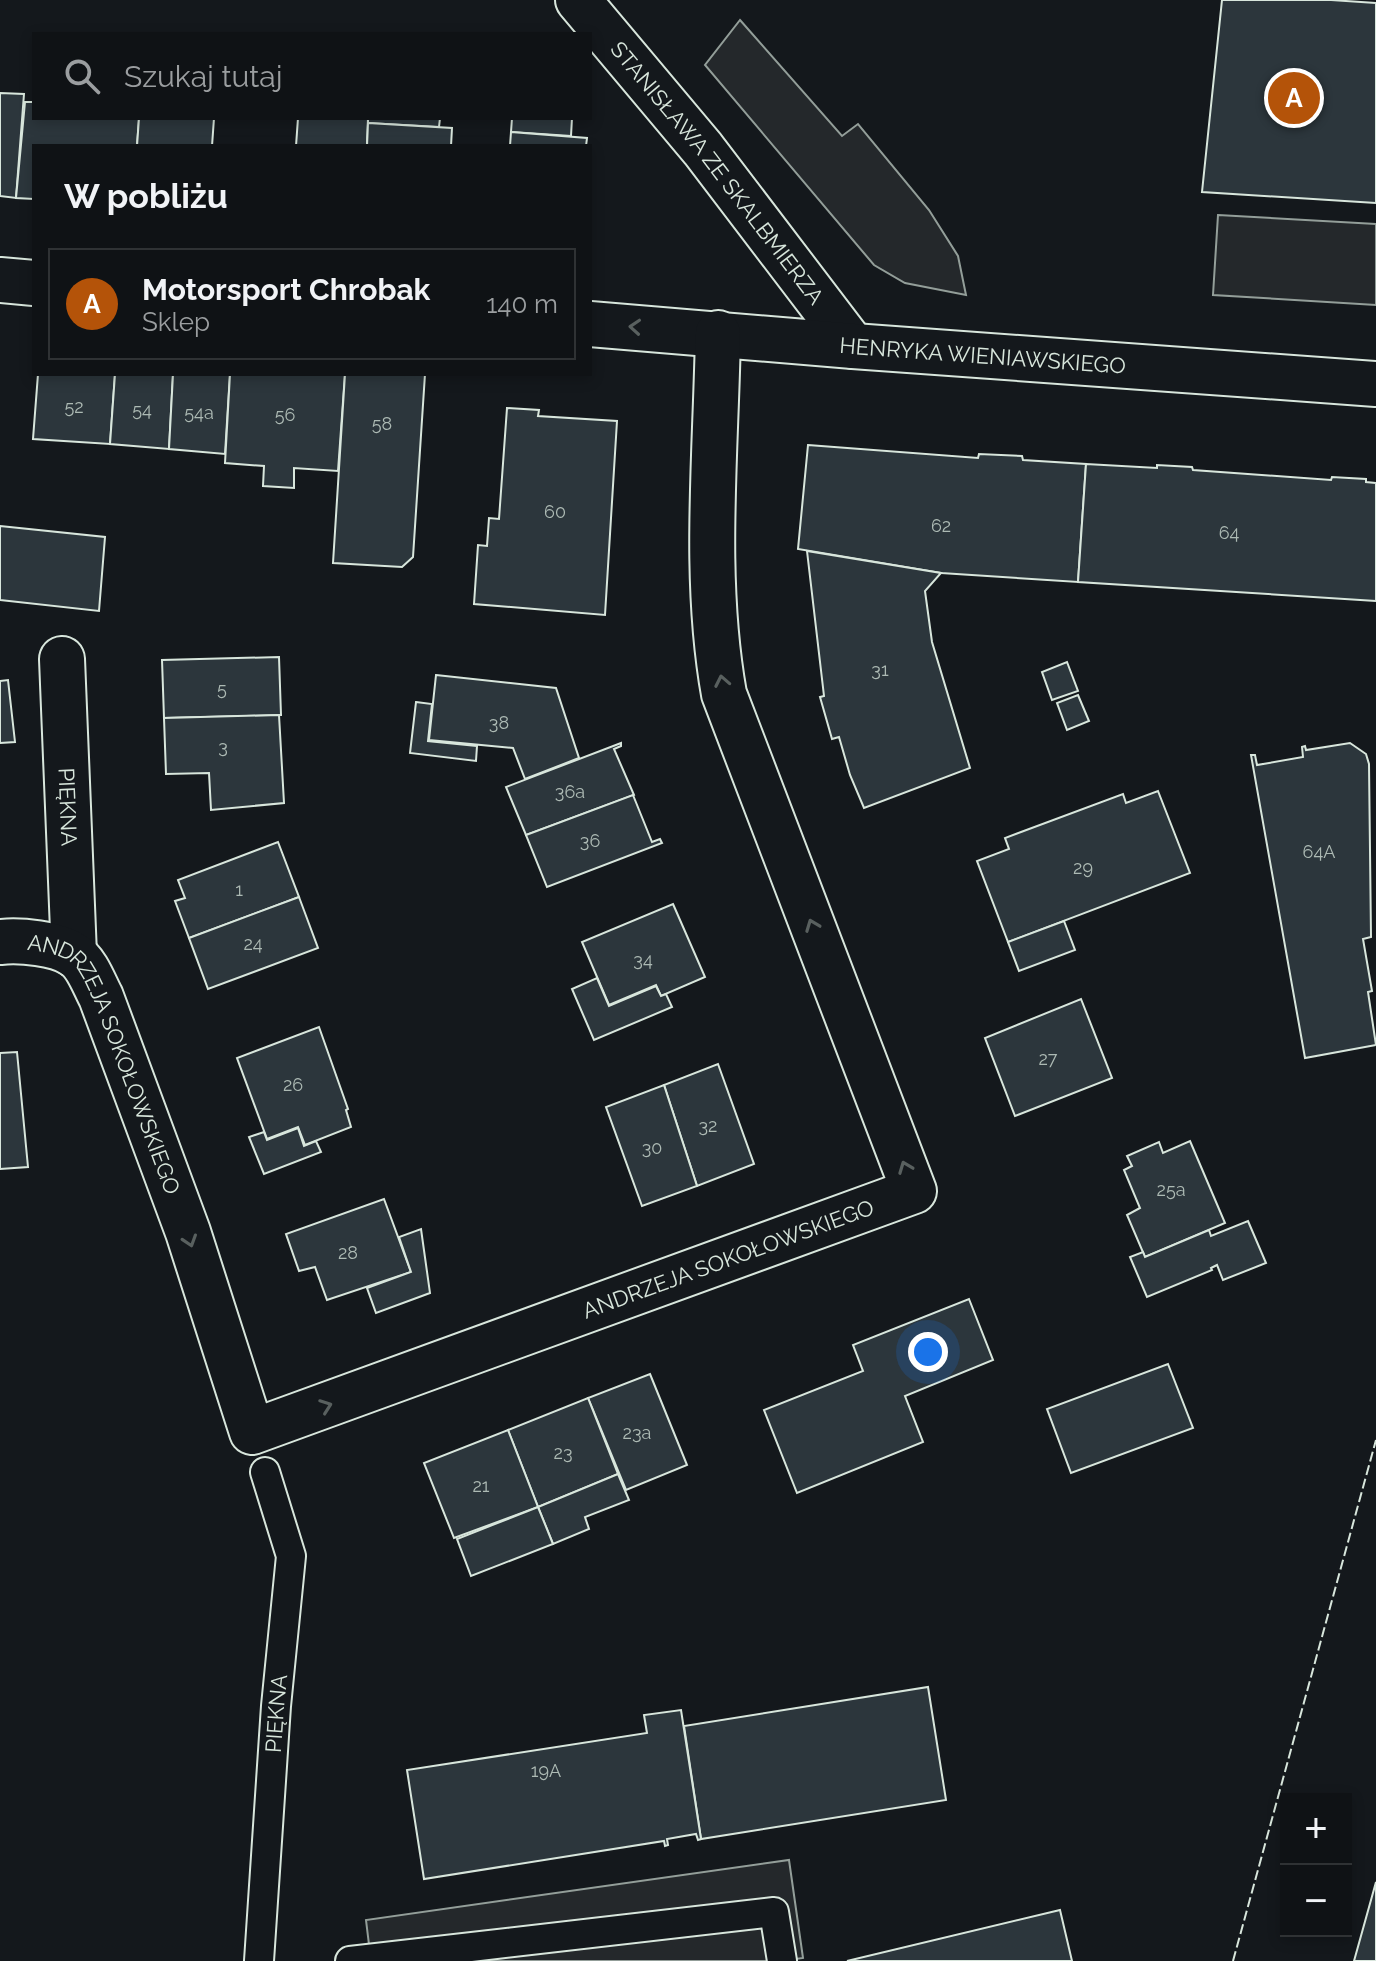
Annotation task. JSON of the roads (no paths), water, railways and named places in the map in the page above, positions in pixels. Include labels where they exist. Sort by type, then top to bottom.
[{"type":"street","name":"STANISŁAWA ZE SKALBMIERZA","points":[[578,0],[703,149],[853,346]]},
{"type":"street","points":[[0,280],[32,283]]},
{"type":"street","name":"HENRYKA WIENIAWSKIEGO","points":[[592,324],[1376,384]]},
{"type":"street","name":"ANDRZEJA SOKOŁOWSKIEGO","points":[[0,942],[15,940],[44,944],[74,955],[88,972],[101,997],[188,1232],[252,1432],[914,1191],[724,694],[716,650],[713,604],[718,333]]},
{"type":"street","name":"PIĘKNA","points":[[62,659],[74,955]]},
{"type":"lane","name":"PIĘKNA","points":[[259,1961],[276,1706],[291,1556],[265,1472]]},
{"type":"lane","points":[[350,1961],[774,1912],[782,1961]]},
{"type":"place","name":"Motorsport Chrobak","points":[[1294,98]]}]
